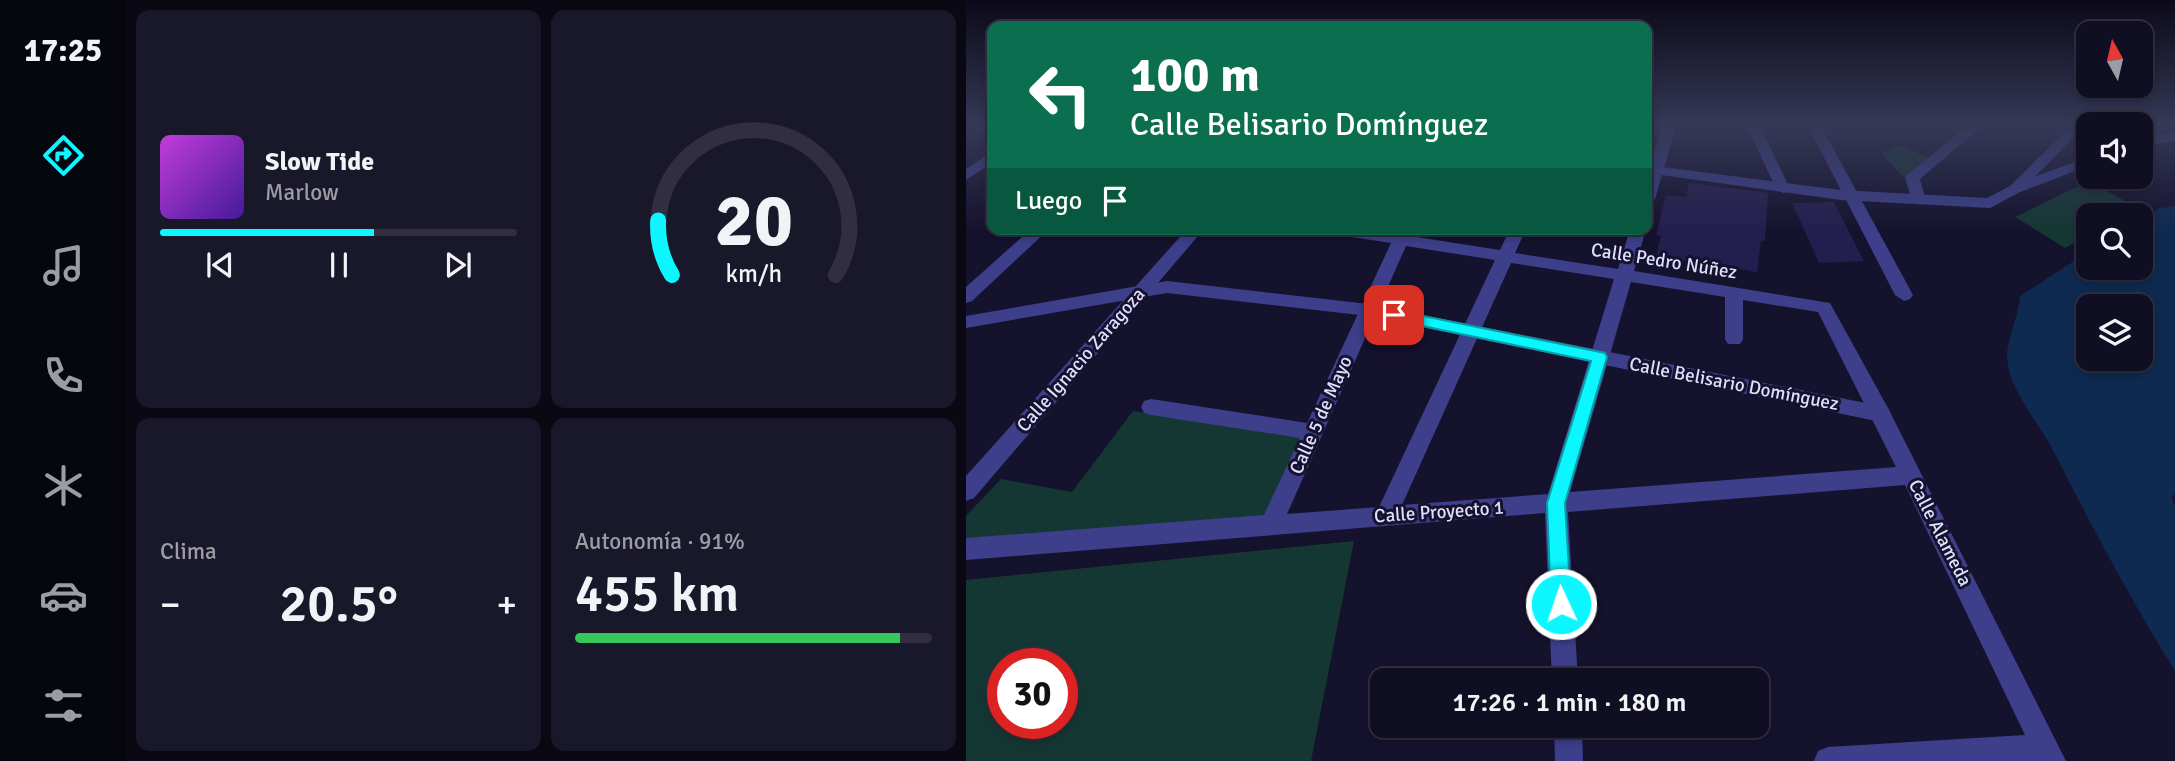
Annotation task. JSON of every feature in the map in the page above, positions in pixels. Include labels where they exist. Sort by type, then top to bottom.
[{"type":"street","points":[[968,173],[984,162]]},
{"type":"street","points":[[1770,162],[1783,189]]},
{"type":"street","points":[[1832,162],[1904,295]]},
{"type":"street","points":[[1917,197],[1912,178],[1932,162]]},
{"type":"street","points":[[2015,189],[2040,162]]},
{"type":"street","points":[[1652,169],[1783,189],[1990,203],[2015,189],[2076,166]]},
{"type":"street","points":[[968,173],[987,175]]},
{"type":"street","points":[[966,297],[1034,235]]},
{"type":"street","name":"Calle Ignacio Zaragoza","points":[[966,491],[1191,235]]},
{"type":"street","name":"Calle Pedro Núñez","points":[[1403,235],[1505,257],[1824,307]]},
{"type":"street","name":"Calle 5 de Mayo","points":[[1271,525],[1403,235]]},
{"type":"street","points":[[1386,516],[1515,235]]},
{"type":"street","points":[[1564,668],[1556,503],[1636,235]]},
{"type":"street","name":"Calle Belisario Domínguez","points":[[966,322],[1167,287],[1368,310],[1881,414]]},
{"type":"street","points":[[1734,293],[1734,339]]},
{"type":"street","name":"Calle Alameda","points":[[1824,307],[1881,414],[2050,754]]},
{"type":"street","points":[[1151,407],[1313,432]]},
{"type":"street","name":"Calle Proyecto 1","points":[[966,549],[1911,475]]},
{"type":"street","points":[[1568,738],[1569,761]]},
{"type":"street","points":[[1828,761],[2050,754]]},
{"type":"green space","points":[[1889,162],[1924,162],[1904,178]]},
{"type":"green space","points":[[2076,187],[2103,189],[2128,203],[2076,203],[2076,242],[2065,248],[2015,217]]},
{"type":"green space","points":[[1133,411],[1304,438],[1260,526],[966,543],[966,516],[1001,479],[1072,492]]},
{"type":"green space","points":[[1354,541],[1311,761],[966,761],[966,580]]},
{"type":"water","points":[[2175,206],[2175,493],[2172,498],[2175,507],[2175,671],[2112,563],[2048,441],[2019,395],[2009,371],[2007,358],[2020,296],[2076,260],[2076,280],[2153,280],[2153,212],[2160,208]]},
{"type":"building","points":[[1689,183],[1768,193],[1765,241],[1761,241],[1757,272],[1656,256],[1661,236],[1656,235],[1666,195],[1686,197]]},
{"type":"building","points":[[1834,202],[1864,261],[1819,263],[1792,203]]},
{"type":"route","points":[[1394,315],[1600,357],[1556,503],[1561,604]]}]
